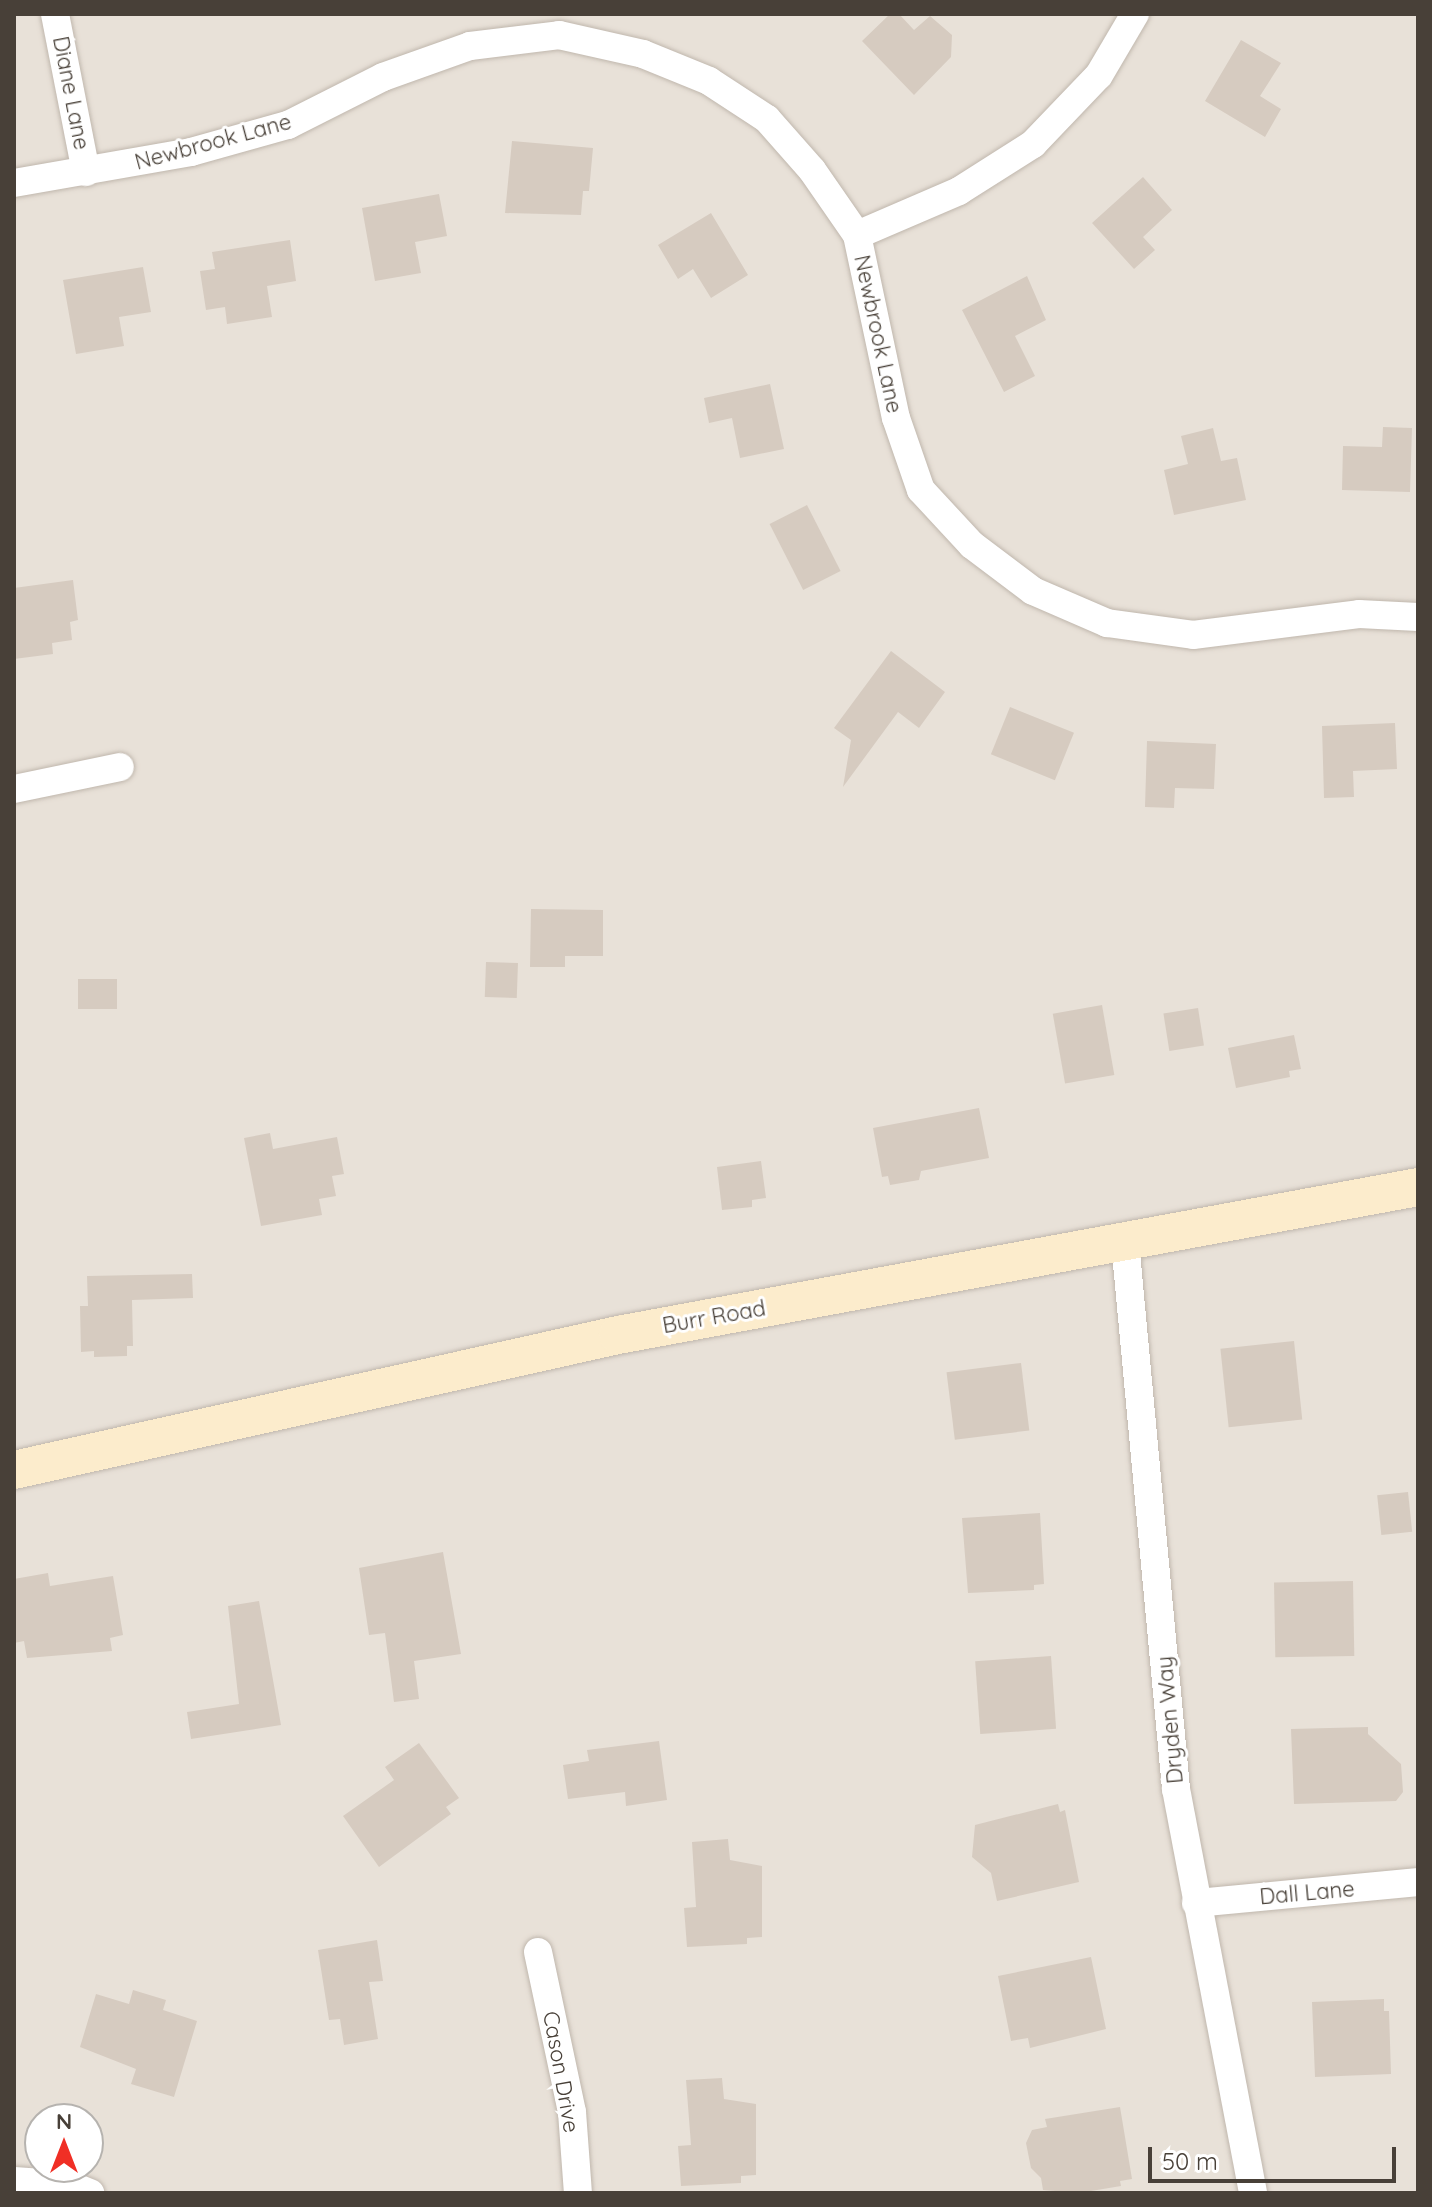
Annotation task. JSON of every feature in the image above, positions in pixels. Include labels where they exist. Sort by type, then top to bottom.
[{"type":"street","name":"Diane Lane","points":[[55,14],[86,172]]},
{"type":"street","points":[[857,235],[959,191],[1033,144],[1099,75],[1135,14]]},
{"type":"street","name":"Newbrook Lane","points":[[14,183],[191,152],[288,125],[383,77],[470,46],[559,35],[643,54],[709,81],[767,119],[812,170],[857,235],[896,418],[921,490],[972,545],[1033,591],[1107,623],[1193,635],[1359,614],[1418,617]]},
{"type":"street","points":[[14,789],[120,767]]},
{"type":"street","name":"Burr Road","points":[[14,1470],[618,1335],[1418,1187]]},
{"type":"street","name":"Dryden Way","points":[[1125,1242],[1176,1789],[1253,2193]]},
{"type":"street","name":"Dall Lane","points":[[1196,1903],[1418,1882]]},
{"type":"street","name":"Cason Drive","points":[[538,1952],[572,2112],[578,2193]]},
{"type":"street","points":[[14,2181],[70,2185],[90,2193]]},
{"type":"shaded area","points":[[14,14],[1418,14],[1418,2193],[14,2193]]},
{"type":"building","points":[[890,14],[899,14],[914,30],[930,16],[952,35],[951,57],[914,95],[862,41]]},
{"type":"building","points":[[1241,40],[1281,63],[1260,96],[1281,109],[1265,137],[1205,101]]},
{"type":"building","points":[[512,141],[593,148],[589,191],[583,191],[581,215],[505,213]]},
{"type":"building","points":[[1143,177],[1172,210],[1143,237],[1155,250],[1134,269],[1092,223]]},
{"type":"building","points":[[439,194],[447,236],[415,242],[421,273],[375,281],[362,208]]},
{"type":"building","points":[[711,213],[748,275],[711,298],[693,269],[678,279],[658,245]]},
{"type":"building","points":[[290,240],[296,281],[267,286],[272,317],[227,324],[225,307],[206,310],[200,271],[215,269],[212,252]]},
{"type":"building","points":[[143,267],[151,312],[119,317],[124,346],[76,354],[63,280]]},
{"type":"building","points":[[1027,276],[1046,320],[1015,336],[1035,376],[1004,392],[962,310]]},
{"type":"building","points":[[770,384],[784,449],[740,458],[732,418],[709,423],[704,398]]},
{"type":"building","points":[[1383,427],[1412,428],[1410,492],[1342,490],[1343,446],[1382,447]]},
{"type":"building","points":[[1213,428],[1221,461],[1237,458],[1246,500],[1174,515],[1164,470],[1188,464],[1181,436]]},
{"type":"building","points":[[807,505],[841,571],[803,590],[770,524]]},
{"type":"building","points":[[73,580],[78,620],[70,622],[72,640],[52,643],[53,654],[14,659],[14,588]]},
{"type":"building","points":[[891,651],[945,692],[919,728],[898,712],[843,787],[851,740],[834,728]]},
{"type":"building","points":[[1010,707],[1074,733],[1055,780],[991,754]]},
{"type":"building","points":[[1395,723],[1397,769],[1353,771],[1354,797],[1324,798],[1322,726]]},
{"type":"building","points":[[1147,741],[1216,744],[1214,789],[1175,788],[1174,808],[1145,807]]},
{"type":"building","points":[[531,909],[603,910],[603,956],[565,956],[565,967],[530,967]]},
{"type":"building","points":[[486,962],[518,963],[517,998],[485,997]]},
{"type":"building","points":[[78,979],[117,979],[117,1009],[78,1009]]},
{"type":"building","points":[[1102,1005],[1114,1075],[1065,1084],[1053,1014]]},
{"type":"building","points":[[1198,1008],[1204,1046],[1169,1051],[1163,1013]]},
{"type":"building","points":[[1294,1035],[1301,1069],[1289,1071],[1290,1077],[1236,1088],[1228,1048]]},
{"type":"building","points":[[979,1108],[989,1158],[921,1171],[919,1180],[890,1185],[888,1176],[882,1177],[873,1128]]},
{"type":"building","points":[[270,1133],[273,1149],[337,1137],[344,1174],[332,1176],[336,1196],[319,1199],[322,1215],[261,1226],[244,1138]]},
{"type":"building","points":[[761,1161],[766,1198],[752,1200],[752,1207],[722,1210],[717,1167]]},
{"type":"building","points":[[192,1274],[193,1298],[132,1300],[133,1346],[127,1346],[127,1356],[94,1357],[94,1351],[81,1352],[80,1306],[88,1306],[87,1276]]},
{"type":"building","points":[[1294,1341],[1302,1420],[1229,1427],[1220,1349]]},
{"type":"building","points":[[1021,1363],[1029,1430],[955,1440],[947,1372]]},
{"type":"building","points":[[1408,1492],[1412,1532],[1381,1535],[1377,1495]]},
{"type":"building","points":[[1040,1513],[1044,1584],[1034,1585],[1034,1590],[968,1593],[962,1518]]},
{"type":"building","points":[[443,1552],[461,1654],[414,1661],[419,1699],[394,1702],[385,1633],[369,1635],[359,1568]]},
{"type":"building","points":[[48,1573],[50,1586],[113,1576],[123,1635],[110,1638],[112,1651],[27,1658],[24,1641],[14,1643],[14,1579]]},
{"type":"building","points":[[1353,1581],[1354,1656],[1275,1657],[1274,1582]]},
{"type":"building","points":[[259,1601],[281,1725],[191,1739],[187,1712],[239,1704],[228,1606]]},
{"type":"building","points":[[1051,1656],[1056,1729],[980,1734],[975,1661]]},
{"type":"building","points":[[1368,1727],[1368,1734],[1401,1764],[1403,1792],[1396,1801],[1294,1804],[1291,1729]]},
{"type":"building","points":[[659,1741],[667,1800],[626,1806],[625,1792],[568,1799],[563,1765],[589,1761],[587,1750]]},
{"type":"building","points":[[419,1743],[459,1798],[446,1807],[451,1814],[379,1867],[343,1816],[394,1780],[385,1767]]},
{"type":"building","points":[[1058,1804],[1060,1812],[1065,1810],[1079,1882],[997,1901],[991,1873],[972,1857],[975,1825]]},
{"type":"building","points":[[728,1839],[730,1860],[762,1866],[762,1937],[747,1938],[747,1944],[687,1947],[684,1908],[696,1907],[692,1842]]},
{"type":"building","points":[[377,1940],[383,1981],[369,1982],[378,2039],[344,2045],[340,2019],[329,2020],[318,1950]]},
{"type":"building","points":[[1091,1957],[1106,2029],[1030,2048],[1028,2038],[1011,2041],[998,1976]]},
{"type":"building","points":[[133,1990],[166,2000],[163,2010],[197,2021],[174,2097],[131,2084],[136,2069],[80,2047],[96,1994],[129,2004]]},
{"type":"building","points":[[1384,1999],[1384,2011],[1389,2011],[1391,2074],[1315,2077],[1312,2002]]},
{"type":"building","points":[[722,2078],[724,2099],[756,2104],[756,2175],[741,2176],[741,2183],[681,2186],[678,2146],[691,2145],[686,2080]]},
{"type":"building","points":[[1120,2107],[1132,2179],[1120,2181],[1121,2186],[1079,2193],[1043,2190],[1041,2178],[1031,2168],[1026,2143],[1032,2130],[1047,2127],[1045,2119]]}]
